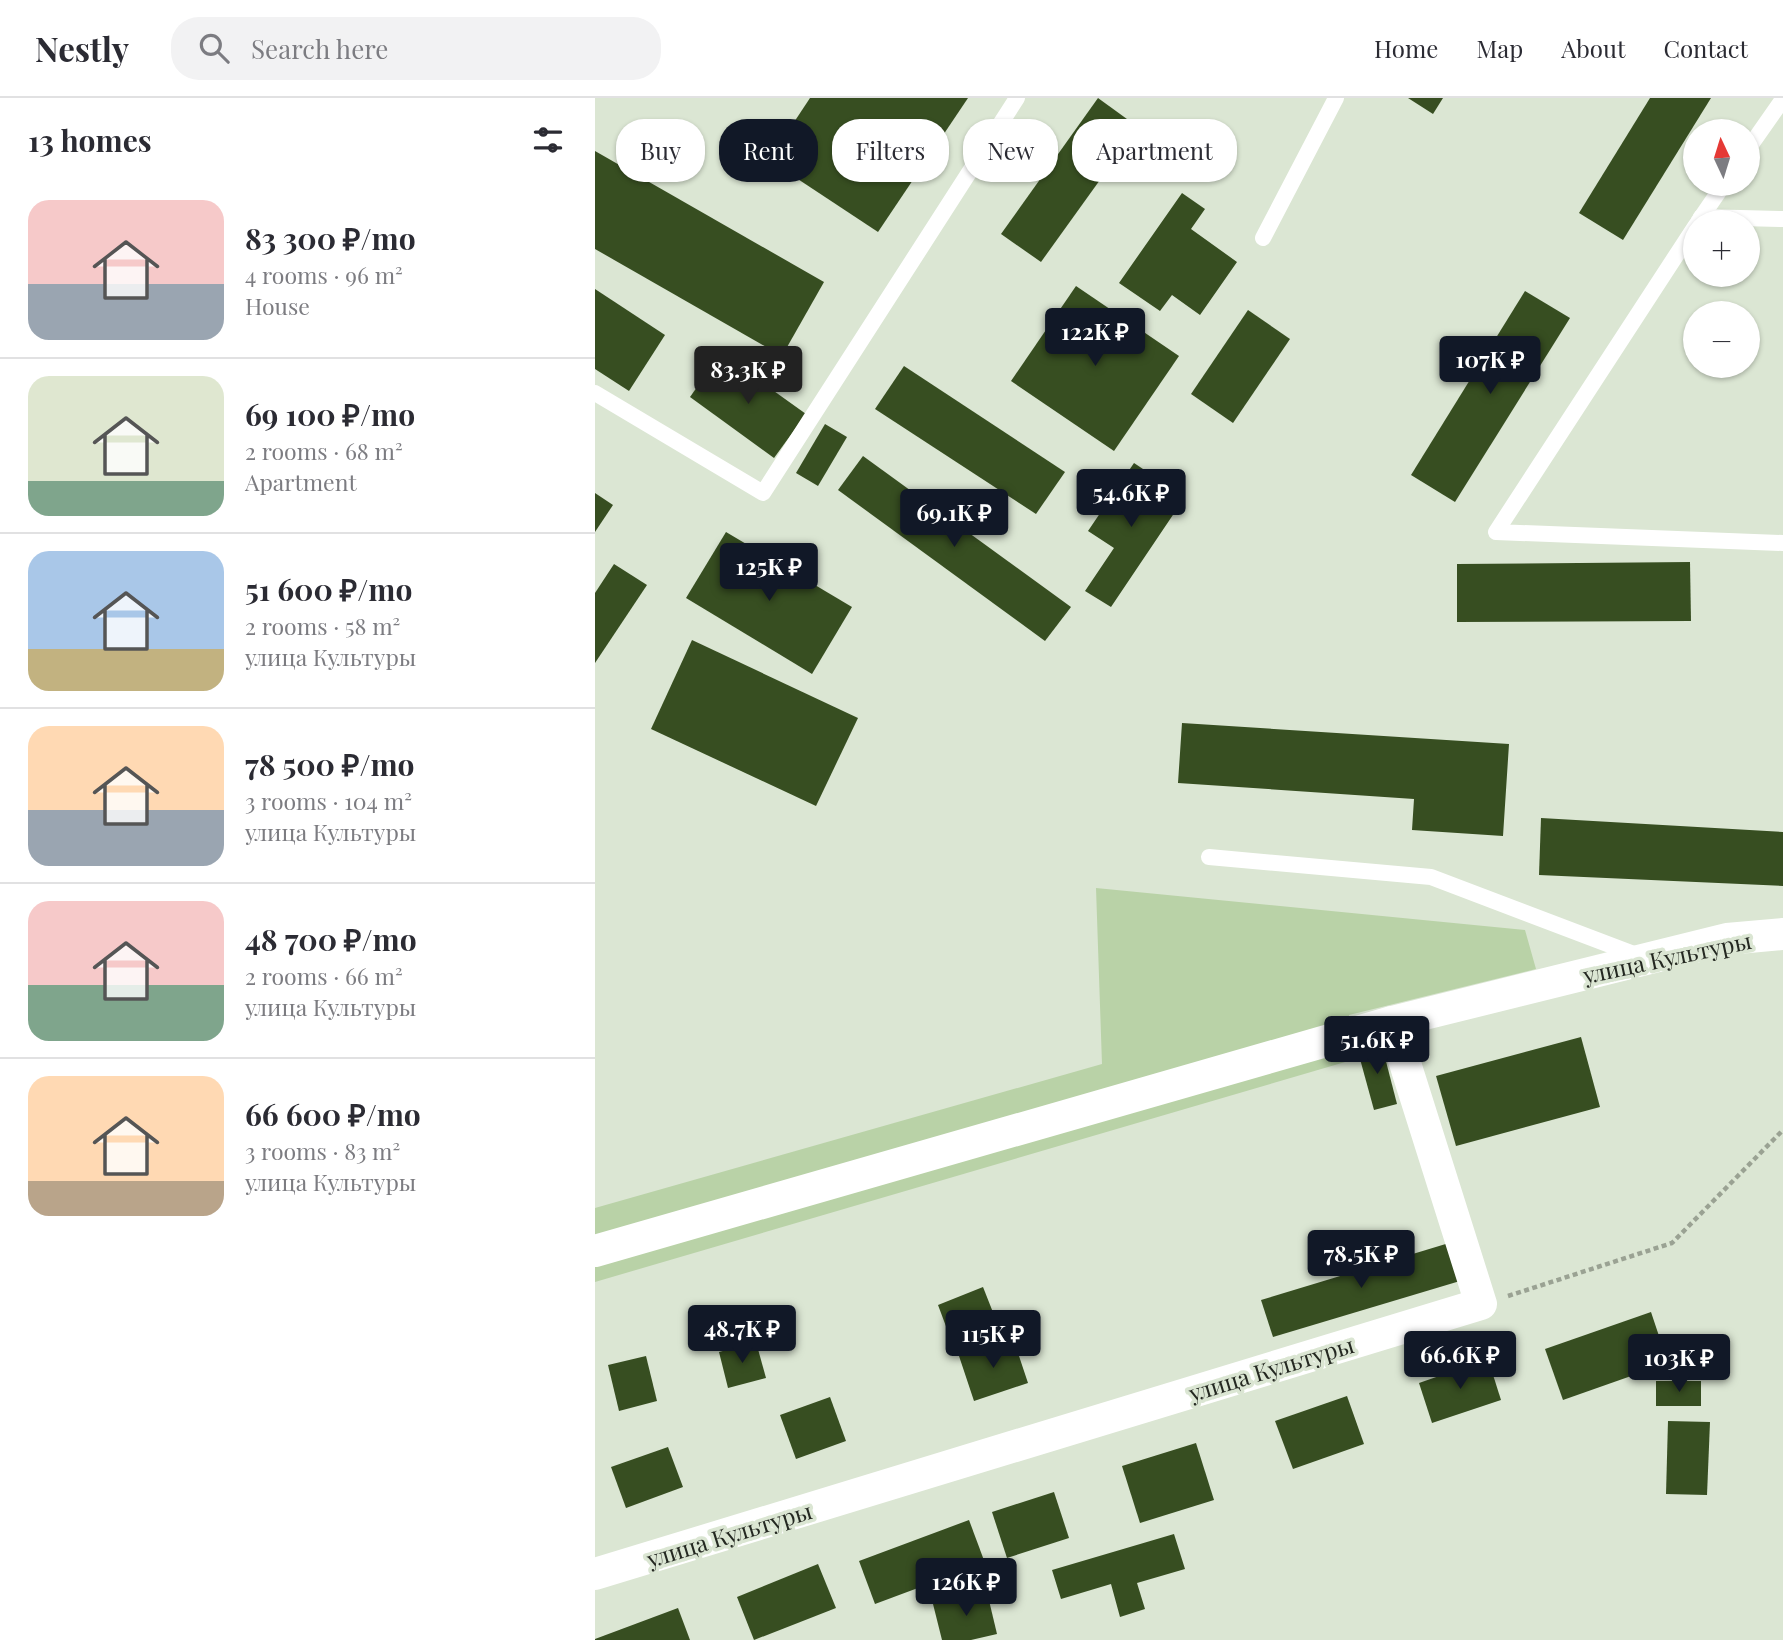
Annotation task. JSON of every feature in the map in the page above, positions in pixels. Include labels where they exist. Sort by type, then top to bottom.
[{"type":"street","name":"улица Культуры","points":[[595,1251],[1392,1022],[1727,939],[1783,934]]},
{"type":"street","points":[[1392,1022],[1481,1304]]},
{"type":"street","name":"улица Культуры","points":[[595,1574],[1481,1304]]},
{"type":"lane","points":[[595,393],[763,493],[1017,98]]},
{"type":"lane","points":[[1263,238],[1336,98]]},
{"type":"lane","points":[[1761,130],[1783,99]]},
{"type":"lane","points":[[1760,220],[1783,219]]},
{"type":"lane","points":[[1683,244],[1496,532],[1783,543]]},
{"type":"lane","points":[[1209,857],[1431,877],[1647,959]]},
{"type":"path","points":[[1481,1304],[1672,1243],[1783,1130]]},
{"type":"green space","points":[[1096,888],[1525,930],[1536,969],[1349,1015],[1352,1060],[595,1282],[595,1208],[1102,1064]]},
{"type":"building","points":[[810,98],[968,98],[949,126],[949,119],[832,119],[832,182],[912,182],[878,232],[802,182],[818,182],[818,119],[796,119]]},
{"type":"building","points":[[1098,98],[1127,119],[1083,119]]},
{"type":"building","points":[[1408,98],[1443,98],[1433,114]]},
{"type":"building","points":[[1650,98],[1711,98],[1698,119],[1683,119],[1683,143],[1623,240],[1579,213]]},
{"type":"building","points":[[1072,134],[1072,182],[1098,182],[1041,262],[1001,234],[1038,182],[1058,182],[1058,154]]},
{"type":"building","points":[[595,151],[616,163],[616,182],[649,182],[824,282],[782,356],[595,249]]},
{"type":"building","points":[[1182,193],[1205,209],[1191,229],[1237,262],[1200,315],[1172,295],[1160,311],[1119,283]]},
{"type":"building","points":[[1076,286],[1179,356],[1114,451],[1011,381]]},
{"type":"building","points":[[595,289],[665,335],[629,391],[595,369]]},
{"type":"building","points":[[1525,291],[1570,318],[1455,502],[1411,475]]},
{"type":"building","points":[[1248,310],[1290,339],[1233,423],[1191,394]]},
{"type":"building","points":[[721,353],[806,414],[774,458],[690,397]]},
{"type":"building","points":[[904,366],[1065,472],[1036,514],[875,409]]},
{"type":"building","points":[[825,424],[847,437],[818,486],[796,473]]},
{"type":"building","points":[[863,456],[1071,607],[1045,641],[838,490]]},
{"type":"building","points":[[1134,463],[1185,497],[1111,607],[1085,591],[1114,548],[1088,531]]},
{"type":"building","points":[[595,493],[613,505],[595,532]]},
{"type":"building","points":[[726,532],[852,607],[812,674],[686,598]]},
{"type":"building","points":[[1690,562],[1691,621],[1457,622],[1457,564]]},
{"type":"building","points":[[614,564],[647,585],[595,663],[595,593]]},
{"type":"building","points":[[692,640],[858,718],[816,806],[651,729]]},
{"type":"building","points":[[1182,723],[1509,744],[1503,836],[1412,830],[1414,799],[1178,783]]},
{"type":"building","points":[[1541,818],[1783,832],[1783,886],[1539,875]]},
{"type":"building","points":[[1581,1037],[1600,1107],[1456,1146],[1436,1076]]},
{"type":"building","points":[[1381,1042],[1397,1104],[1374,1110],[1357,1048]]},
{"type":"building","points":[[1449,1243],[1460,1281],[1273,1337],[1261,1300]]},
{"type":"building","points":[[983,1287],[996,1320],[950,1337],[938,1305]]},
{"type":"building","points":[[1651,1312],[1668,1363],[1563,1400],[1545,1349]]},
{"type":"building","points":[[1013,1338],[1028,1383],[974,1401],[959,1356]]},
{"type":"building","points":[[756,1342],[766,1378],[728,1388],[719,1352]]},
{"type":"building","points":[[646,1356],[657,1401],[619,1411],[608,1365]]},
{"type":"building","points":[[1488,1359],[1501,1400],[1432,1423],[1419,1383]]},
{"type":"building","points":[[1656,1381],[1701,1381],[1701,1406],[1656,1406]]},
{"type":"building","points":[[1347,1396],[1364,1444],[1293,1469],[1275,1421]]},
{"type":"building","points":[[830,1397],[846,1441],[796,1459],[780,1415]]},
{"type":"building","points":[[1668,1421],[1710,1422],[1707,1495],[1666,1494]]},
{"type":"building","points":[[1196,1443],[1214,1500],[1140,1523],[1122,1466]]},
{"type":"building","points":[[668,1447],[683,1487],[626,1508],[611,1467]]},
{"type":"building","points":[[1054,1492],[1069,1538],[1007,1558],[992,1512]]},
{"type":"building","points":[[969,1520],[985,1563],[875,1604],[859,1561]]},
{"type":"building","points":[[1174,1534],[1185,1569],[1137,1583],[1145,1609],[1120,1617],[1111,1584],[1061,1599],[1052,1570]]},
{"type":"building","points":[[818,1564],[836,1608],[754,1640],[737,1597]]},
{"type":"building","points":[[987,1592],[997,1634],[971,1640],[942,1640],[933,1604]]},
{"type":"building","points":[[678,1608],[690,1640],[595,1640],[595,1639]]}]
